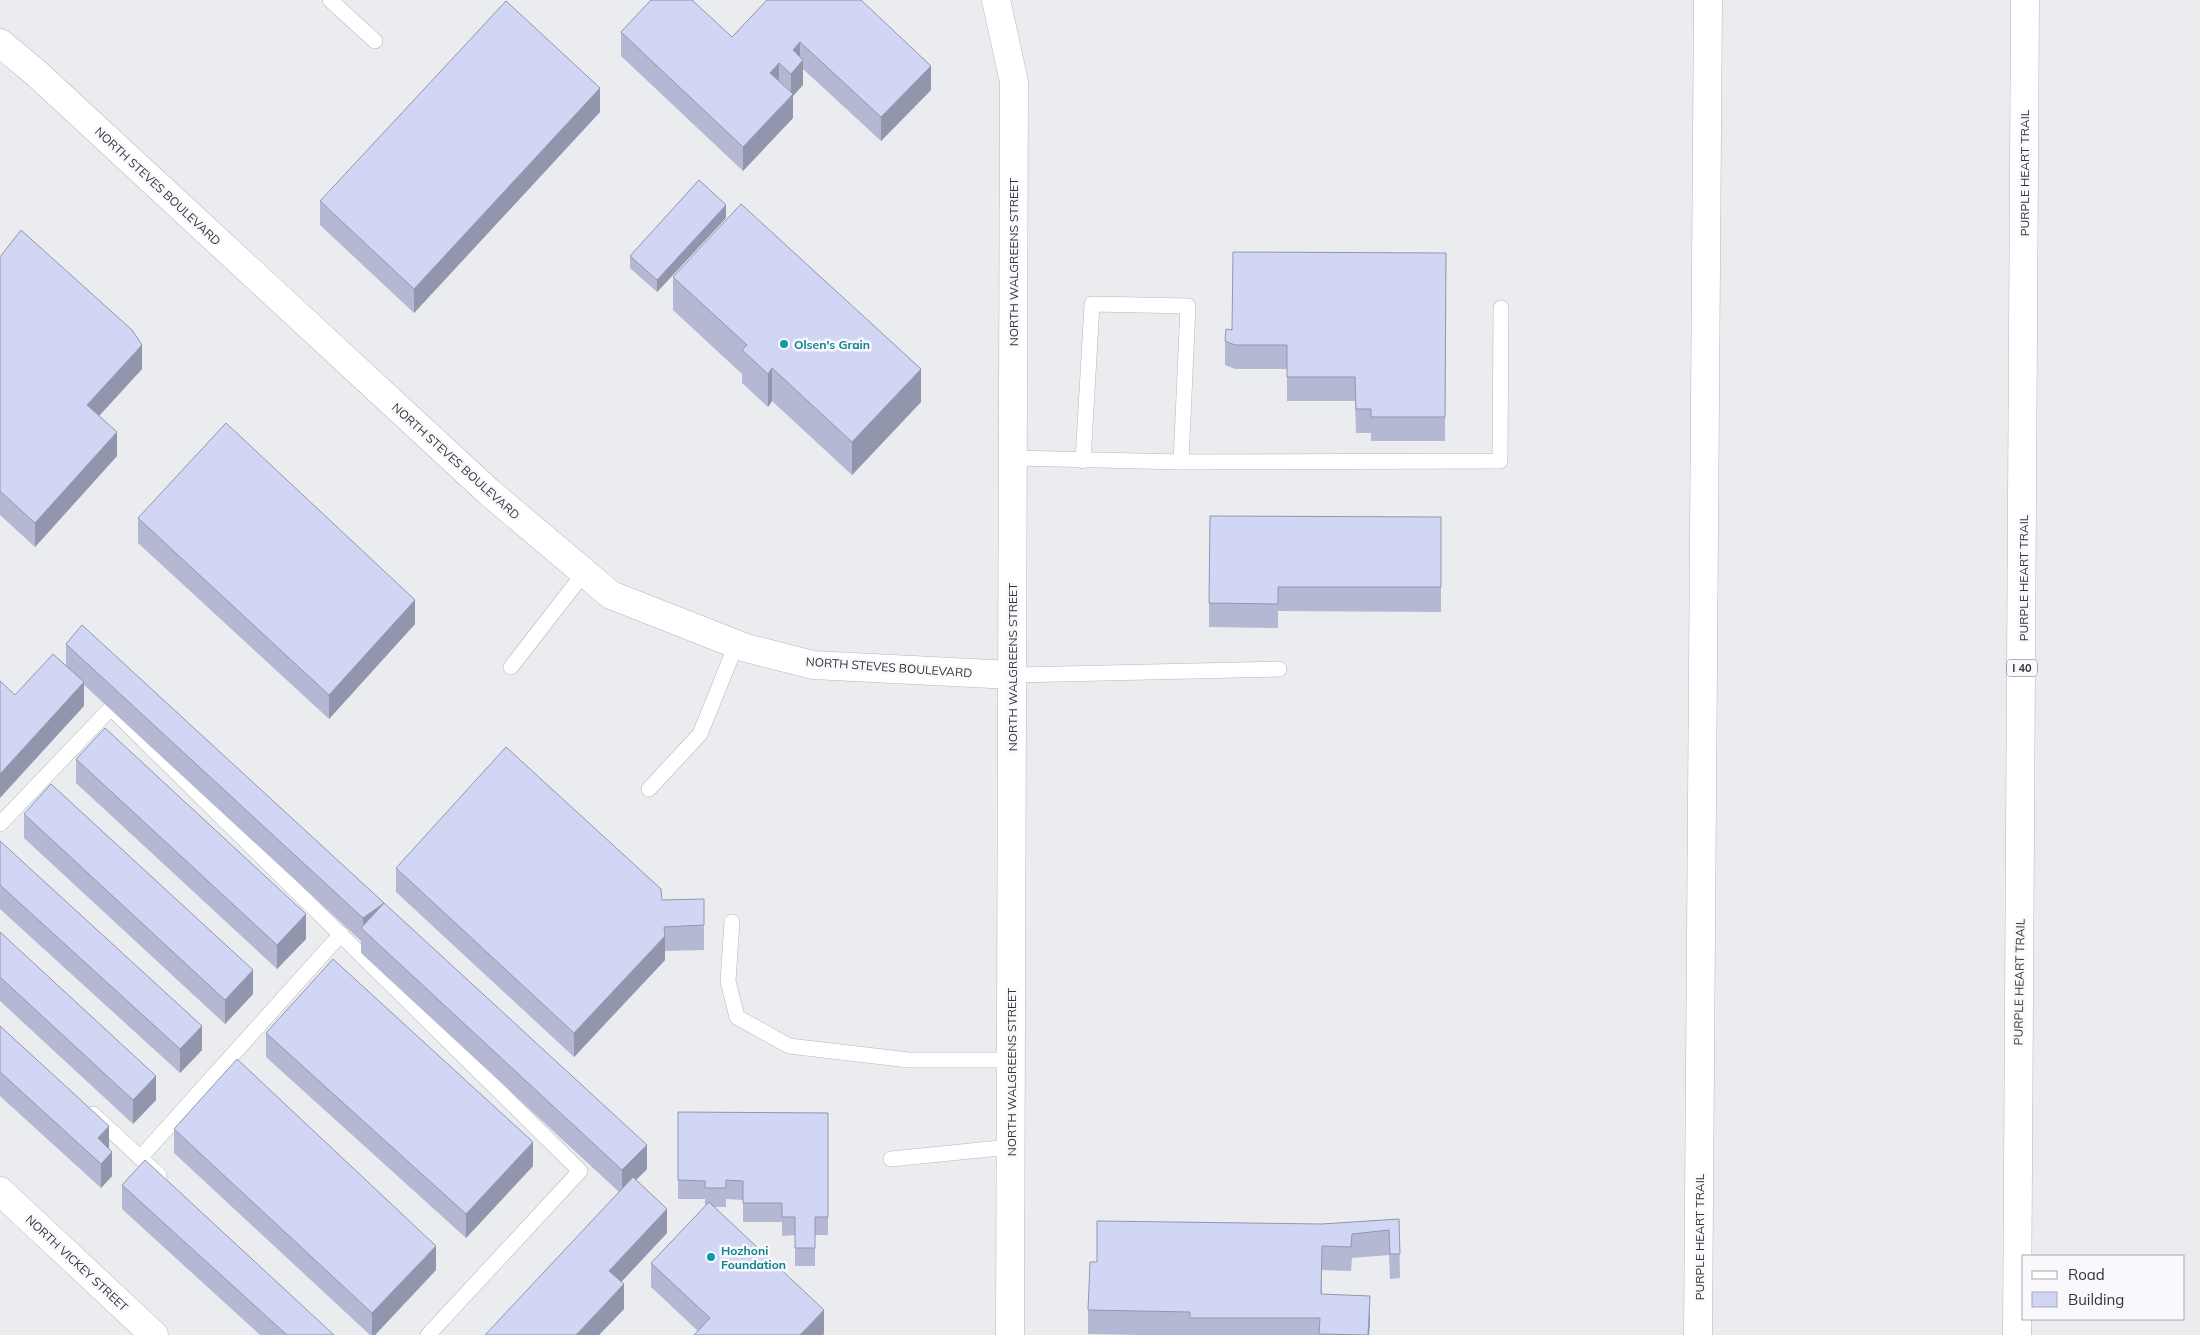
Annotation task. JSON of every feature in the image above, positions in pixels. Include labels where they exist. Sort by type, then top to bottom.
[{"type":"main road","name":"NORTH WALGREENS STREET","points":[[996,0],[1014,82],[1010,1335]]},
{"type":"main road","name":"PURPLE HEART TRAIL","points":[[1698,1335],[1708,0]]},
{"type":"main road","name":"PURPLE HEART TRAIL","points":[[2016,1335],[2025,0]]},
{"type":"main road","name":"NORTH STEVES BOULEVARD","points":[[0,43],[35,72],[490,493],[611,594],[736,645],[813,665],[1012,674]]},
{"type":"main road","name":"NORTH VICKEY STREET","points":[[2,1196],[154,1335]]},
{"type":"lane","points":[[330,0],[374,41]]},
{"type":"lane","points":[[1083,461],[1092,304],[1188,306],[1181,462]]},
{"type":"lane","points":[[1012,458],[1181,462],[1500,461],[1501,308]]},
{"type":"lane","points":[[511,667],[584,573]]},
{"type":"lane","points":[[649,789],[700,734],[736,645]]},
{"type":"lane","points":[[1012,674],[1279,669]]},
{"type":"lane","points":[[0,824],[112,708],[580,1171],[428,1335]]},
{"type":"lane","points":[[732,922],[728,981],[737,1017],[789,1046],[909,1060],[1011,1060]]},
{"type":"lane","points":[[140,1158],[341,934]]},
{"type":"lane","points":[[84,1106],[169,1184]]},
{"type":"lane","points":[[891,1159],[1010,1147]]},
{"type":"building","points":[[651,0],[692,0],[732,37],[767,0],[861,0],[931,66],[881,117],[800,42],[793,50],[803,60],[791,74],[779,63],[770,73],[793,94],[743,147],[621,32]]},
{"type":"building","points":[[506,1],[600,88],[414,289],[320,201]]},
{"type":"building","points":[[699,180],[726,205],[657,280],[630,256]]},
{"type":"building","name":"Olsen's Grain","points":[[741,204],[921,369],[852,442],[772,368],[768,374],[742,350],[747,345],[673,277]]},
{"type":"building","points":[[21,230],[132,330],[142,345],[87,405],[117,432],[35,523],[0,491],[0,257]]},
{"type":"building","points":[[1233,252],[1446,253],[1445,417],[1371,417],[1371,409],[1356,409],[1355,377],[1287,377],[1287,345],[1235,345],[1225,341],[1226,329],[1232,330]]},
{"type":"building","points":[[226,423],[415,600],[329,695],[138,518]]},
{"type":"building","points":[[1210,516],[1441,517],[1441,587],[1278,587],[1278,604],[1209,603]]},
{"type":"building","points":[[82,625],[647,1145],[622,1170],[361,928],[384,903],[363,918],[66,644]]},
{"type":"building","points":[[53,654],[84,682],[0,774],[0,681],[15,695]]},
{"type":"building","points":[[105,728],[306,914],[277,945],[76,759]]},
{"type":"building","points":[[506,747],[661,889],[662,900],[704,899],[704,925],[664,927],[665,936],[574,1033],[396,868]]},
{"type":"building","points":[[51,784],[253,970],[225,1000],[24,814]]},
{"type":"building","points":[[0,841],[202,1026],[180,1049],[0,885]]},
{"type":"building","points":[[0,932],[156,1076],[133,1100],[0,977]]},
{"type":"building","points":[[333,959],[533,1142],[466,1214],[266,1033]]},
{"type":"building","points":[[0,1026],[109,1126],[98,1138],[112,1152],[101,1164],[0,1072]]},
{"type":"building","points":[[237,1059],[436,1246],[372,1313],[174,1129]]},
{"type":"building","points":[[678,1112],[828,1113],[828,1217],[815,1217],[815,1248],[795,1248],[795,1217],[782,1217],[782,1203],[743,1203],[743,1181],[726,1180],[726,1188],[705,1188],[705,1181],[678,1180]]},
{"type":"building","points":[[145,1160],[334,1335],[287,1335],[122,1185]]},
{"type":"building","points":[[633,1177],[667,1209],[609,1271],[624,1284],[576,1335],[485,1335]]},
{"type":"building","name":"Hozhoni Foundation","points":[[709,1202],[824,1310],[800,1335],[694,1335],[710,1318],[651,1263]]},
{"type":"building","points":[[1399,1219],[1400,1254],[1390,1254],[1389,1230],[1352,1234],[1351,1247],[1322,1246],[1321,1294],[1370,1296],[1368,1335],[1319,1334],[1320,1318],[1190,1318],[1190,1312],[1088,1310],[1090,1262],[1097,1262],[1097,1221],[1322,1224]]},
{"type":"place","name":"Olsen's Grain","points":[[784,344]]},
{"type":"place","name":"Hozhoni Foundation","points":[[711,1257]]}]
